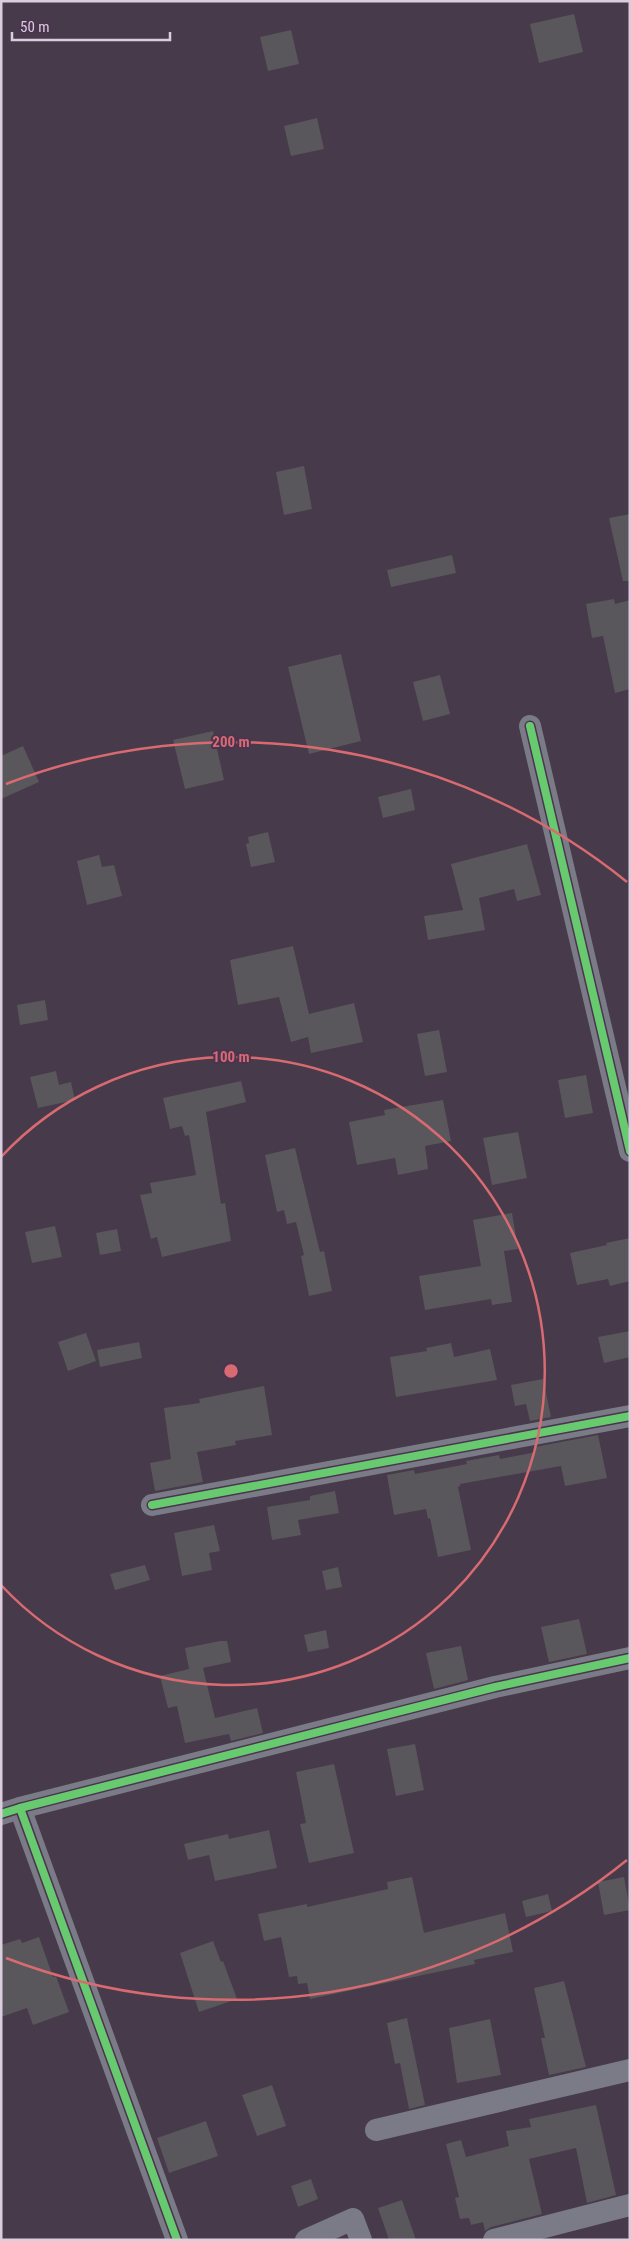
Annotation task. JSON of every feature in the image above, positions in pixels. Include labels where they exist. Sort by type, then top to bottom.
[{"type":"street","points":[[530,726],[630,1151]]},
{"type":"street","points":[[152,1505],[630,1416]]},
{"type":"street","points":[[177,2240],[10,1811],[495,1687],[630,1658]]},
{"type":"street","points":[[376,2130],[630,2070]]},
{"type":"street","points":[[494,2240],[630,2205]]},
{"type":"street","points":[[306,2240],[353,2219],[361,2240]]},
{"type":"building","points":[[574,14],[583,52],[539,63],[530,24]]},
{"type":"building","points":[[291,30],[299,64],[268,71],[260,37]]},
{"type":"building","points":[[317,118],[324,149],[291,156],[284,126]]},
{"type":"building","points":[[304,466],[312,509],[284,515],[276,472]]},
{"type":"building","points":[[630,514],[630,581],[623,581],[609,518]]},
{"type":"building","points":[[452,555],[456,573],[391,587],[387,570]]},
{"type":"building","points":[[614,599],[615,604],[630,600],[630,689],[615,693],[603,636],[592,638],[586,604]]},
{"type":"building","points":[[341,654],[361,741],[309,754],[288,667]]},
{"type":"building","points":[[440,675],[450,714],[423,721],[413,682]]},
{"type":"building","points":[[213,731],[224,780],[185,789],[173,740]]},
{"type":"building","points":[[23,746],[39,782],[1,799],[1,756]]},
{"type":"building","points":[[411,789],[415,810],[383,818],[378,797]]},
{"type":"building","points":[[268,832],[275,862],[251,867],[246,844],[249,843],[248,837]]},
{"type":"building","points":[[527,844],[541,895],[517,901],[514,889],[479,898],[485,930],[428,940],[424,916],[463,910],[451,864]]},
{"type":"building","points":[[99,855],[102,867],[114,865],[122,896],[87,905],[77,861]]},
{"type":"building","points":[[293,946],[309,1014],[354,1003],[363,1042],[311,1053],[308,1037],[291,1042],[279,997],[238,1005],[230,960]]},
{"type":"building","points":[[45,1000],[48,1020],[20,1025],[17,1005]]},
{"type":"building","points":[[439,1030],[447,1072],[425,1076],[417,1034]]},
{"type":"building","points":[[56,1071],[59,1085],[71,1082],[75,1100],[38,1108],[30,1077]]},
{"type":"building","points":[[586,1075],[593,1113],[565,1118],[558,1080]]},
{"type":"building","points":[[241,1081],[246,1102],[206,1112],[221,1204],[225,1203],[231,1241],[162,1257],[157,1237],[151,1239],[140,1195],[152,1193],[150,1183],[196,1175],[189,1135],[185,1136],[182,1126],[170,1129],[163,1098]]},
{"type":"building","points":[[443,1100],[451,1141],[425,1146],[428,1169],[398,1175],[395,1158],[357,1165],[349,1122],[385,1115],[384,1110]]},
{"type":"building","points":[[518,1132],[527,1178],[492,1185],[483,1138]]},
{"type":"building","points":[[295,1148],[320,1252],[324,1251],[332,1291],[309,1296],[301,1256],[304,1255],[296,1222],[287,1224],[284,1210],[277,1212],[265,1155]]},
{"type":"building","points":[[512,1213],[518,1249],[504,1251],[512,1302],[492,1305],[491,1299],[425,1310],[419,1276],[481,1266],[473,1220]]},
{"type":"building","points":[[55,1226],[62,1257],[32,1263],[25,1232]]},
{"type":"building","points":[[117,1229],[121,1251],[100,1255],[96,1233]]},
{"type":"building","points":[[630,1238],[630,1281],[610,1286],[608,1279],[577,1285],[570,1253]]},
{"type":"building","points":[[630,1331],[630,1357],[604,1363],[598,1337]]},
{"type":"building","points":[[86,1333],[96,1361],[68,1371],[58,1342]]},
{"type":"building","points":[[139,1342],[142,1358],[100,1367],[97,1350]]},
{"type":"building","points":[[451,1343],[454,1357],[490,1349],[497,1380],[396,1397],[390,1357],[427,1351],[426,1348]]},
{"type":"building","points":[[543,1379],[551,1417],[530,1421],[526,1404],[515,1406],[511,1385]]},
{"type":"building","points":[[264,1386],[272,1435],[235,1441],[236,1445],[197,1452],[203,1482],[155,1491],[150,1463],[171,1459],[164,1408],[200,1403],[199,1399]]},
{"type":"building","points":[[598,1435],[607,1478],[565,1486],[561,1466],[460,1484],[458,1487],[471,1550],[438,1557],[430,1518],[428,1519],[426,1509],[394,1515],[387,1475],[414,1470],[415,1474],[467,1464],[466,1461],[499,1455],[500,1459],[536,1452],[535,1447]]},
{"type":"building","points":[[335,1491],[339,1513],[298,1520],[301,1535],[272,1540],[267,1507],[310,1500],[310,1496]]},
{"type":"building","points":[[214,1525],[220,1551],[209,1553],[212,1570],[182,1576],[174,1533]]},
{"type":"building","points":[[145,1565],[150,1580],[115,1590],[110,1574]]},
{"type":"building","points":[[338,1567],[342,1587],[326,1590],[322,1571]]},
{"type":"building","points":[[579,1619],[587,1654],[549,1662],[541,1627]]},
{"type":"building","points":[[326,1630],[329,1648],[308,1652],[304,1635]]},
{"type":"building","points":[[227,1641],[231,1662],[203,1668],[215,1718],[257,1708],[263,1733],[231,1741],[229,1734],[185,1743],[177,1706],[168,1708],[160,1676],[189,1669],[185,1648]]},
{"type":"building","points":[[461,1646],[468,1680],[434,1689],[426,1653]]},
{"type":"building","points":[[415,1744],[424,1790],[396,1796],[387,1749]]},
{"type":"building","points":[[334,1764],[354,1853],[309,1863],[300,1824],[306,1823],[296,1772]]},
{"type":"building","points":[[269,1830],[277,1868],[215,1881],[209,1855],[188,1860],[184,1844],[228,1834],[229,1839]]},
{"type":"building","points":[[412,1877],[424,1933],[505,1913],[513,1952],[474,1960],[475,1964],[310,1999],[307,1983],[298,1984],[297,1976],[289,1977],[281,1937],[264,1941],[258,1914],[307,1904],[307,1907],[388,1889],[387,1882]]},
{"type":"building","points":[[624,1877],[630,1910],[604,1915],[598,1882]]},
{"type":"building","points":[[548,1894],[552,1911],[526,1917],[522,1901]]},
{"type":"building","points":[[39,1937],[53,1977],[56,1976],[69,2012],[33,2025],[27,2008],[1,2017],[1,1945],[20,1939],[22,1943]]},
{"type":"building","points":[[213,1941],[221,1962],[223,1961],[237,1999],[199,2012],[180,1953]]},
{"type":"building","points":[[564,1981],[586,2067],[549,2075],[541,2038],[545,2038],[534,1988]]},
{"type":"building","points":[[407,2018],[425,2105],[409,2109],[400,2063],[395,2064],[387,2023]]},
{"type":"building","points":[[490,2019],[501,2075],[457,2083],[449,2028]]},
{"type":"building","points":[[272,2085],[286,2126],[257,2136],[242,2095]]},
{"type":"building","points":[[596,2105],[616,2195],[587,2203],[576,2148],[529,2159],[542,2214],[491,2227],[485,2231],[483,2222],[471,2225],[469,2218],[460,2219],[455,2198],[459,2197],[446,2144],[461,2140],[466,2157],[509,2146],[506,2131],[531,2127],[529,2119]]},
{"type":"building","points":[[206,2121],[218,2156],[169,2173],[157,2138]]},
{"type":"building","points":[[311,2179],[318,2199],[298,2207],[291,2186]]},
{"type":"building","points":[[402,2200],[416,2240],[389,2240],[378,2208]]},
{"type":"cycle path","points":[[530,726],[630,1151]]},
{"type":"cycle path","points":[[152,1505],[630,1416]]},
{"type":"cycle path","points":[[1,1814],[495,1687],[630,1658]]},
{"type":"cycle path","points":[[20,1808],[177,2240]]}]
